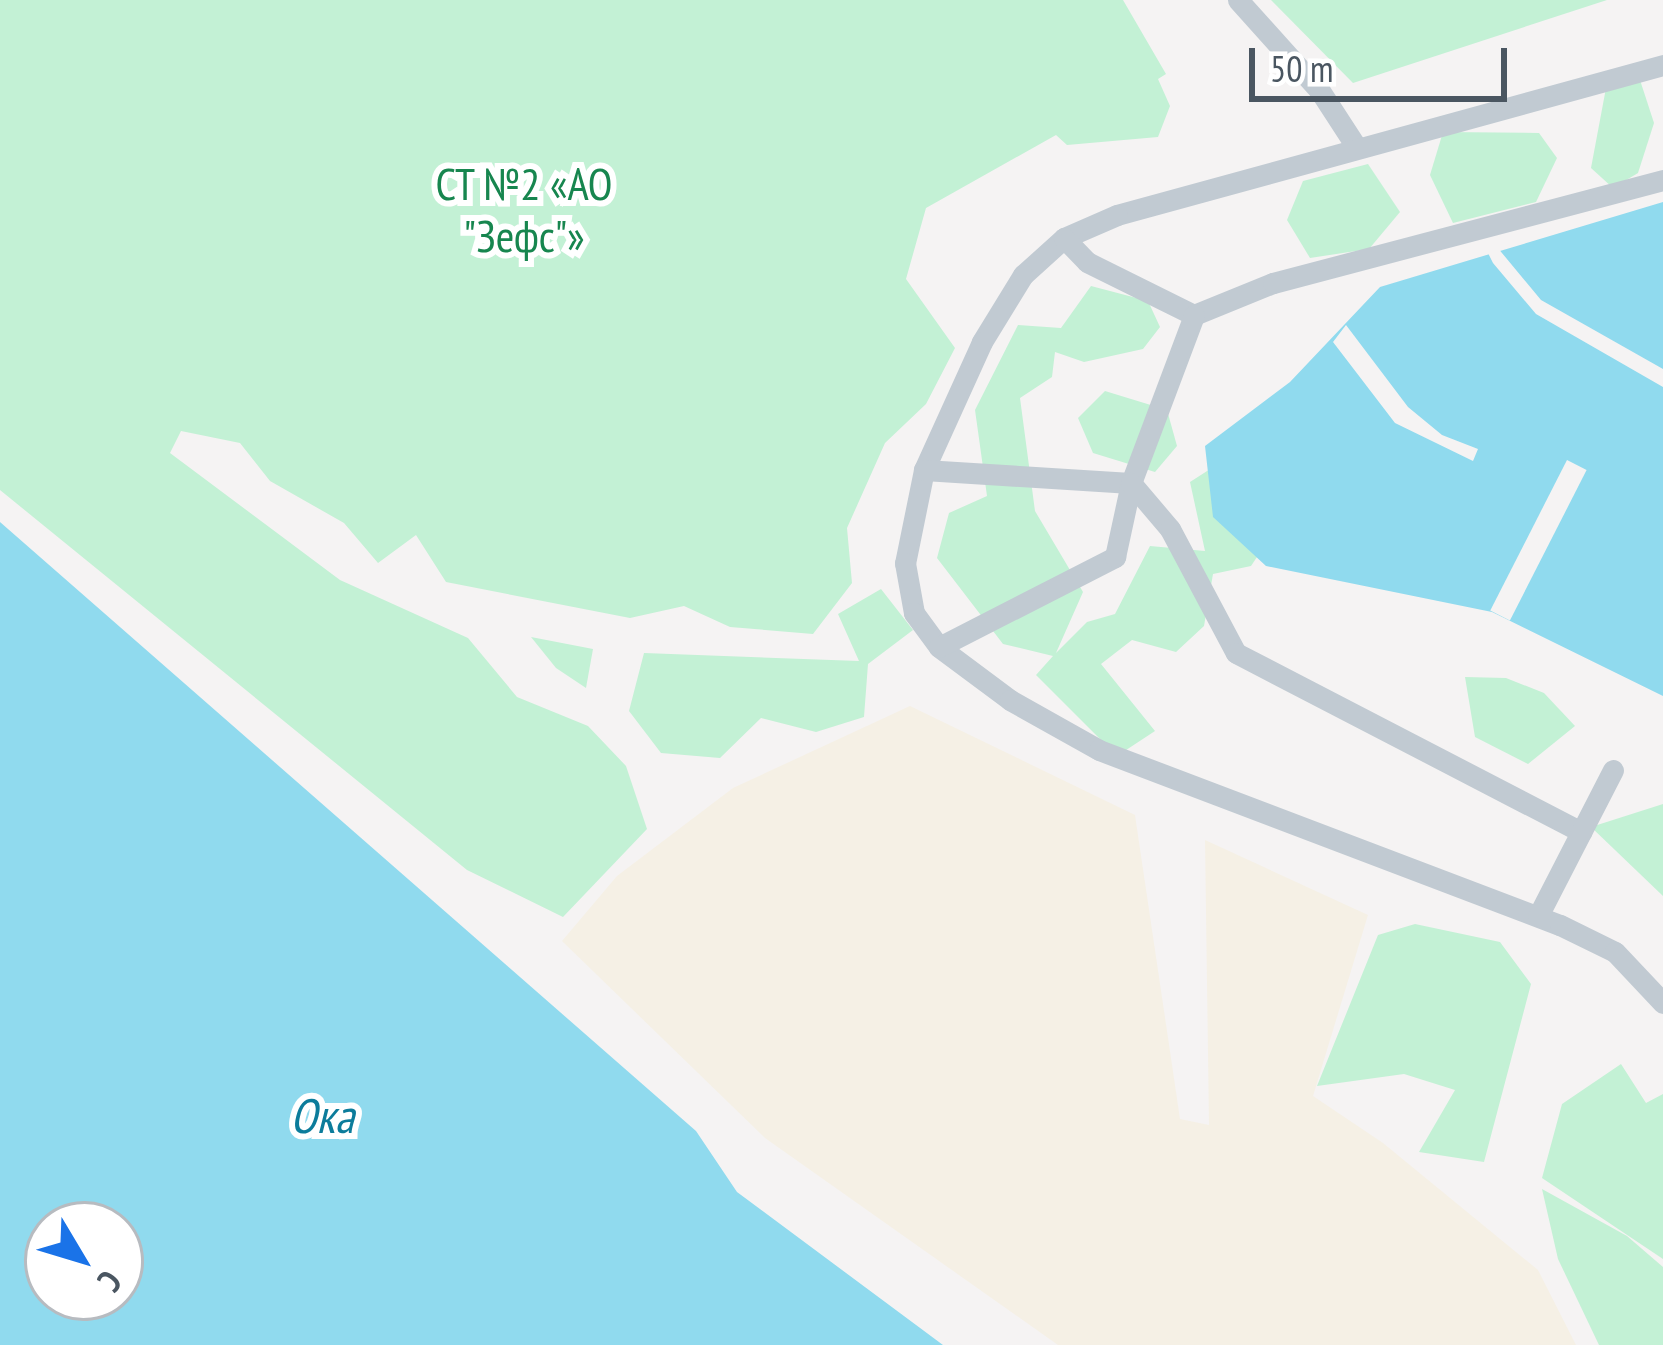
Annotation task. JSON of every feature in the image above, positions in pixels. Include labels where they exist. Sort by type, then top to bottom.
[{"type":"lane","points":[[1238,0],[1320,91],[1357,148]]},
{"type":"lane","points":[[1663,65],[1117,214],[1064,238],[1022,275],[982,342],[924,470],[905,563],[914,613],[939,646],[1010,700],[1099,750],[1538,916],[1616,952],[1663,1003]]},
{"type":"lane","points":[[939,646],[1115,557],[1131,483],[1194,316],[1273,284],[1663,180]]},
{"type":"lane","points":[[1064,238],[1087,262],[1194,316]]},
{"type":"lane","points":[[924,470],[1131,483],[1170,529],[1236,653],[1581,832]]},
{"type":"lane","points":[[1538,916],[1613,770]]},
{"type":"green space","name":"СТ №2 «АО \"Зефс\"»","points":[[0,0],[1123,0],[1166,74],[1158,79],[1170,106],[1158,137],[1067,145],[1056,135],[926,208],[906,279],[955,348],[926,404],[885,443],[847,528],[852,583],[813,634],[730,627],[684,606],[630,618],[446,582],[416,535],[378,563],[344,523],[270,481],[240,443],[181,431],[170,453],[340,580],[468,638],[517,697],[588,726],[626,766],[647,829],[563,917],[467,870],[0,490]]},
{"type":"green space","points":[[1271,0],[1607,0],[1353,83]]},
{"type":"green space","points":[[1640,80],[1654,123],[1638,173],[1613,188],[1591,168],[1606,88]]},
{"type":"green space","points":[[1443,132],[1539,133],[1557,158],[1536,202],[1453,223],[1430,175]]},
{"type":"green space","points":[[1368,164],[1400,212],[1369,249],[1310,258],[1287,220],[1303,181]]},
{"type":"green space","points":[[1091,286],[1148,301],[1160,327],[1143,349],[1084,362],[1055,352],[1052,377],[1020,398],[1035,511],[1083,592],[1056,653],[1087,622],[1115,614],[1150,546],[1205,551],[1190,482],[1218,464],[1275,530],[1251,566],[1213,574],[1204,626],[1176,652],[1132,640],[1101,664],[1155,731],[1117,756],[1036,675],[1053,656],[1003,644],[937,558],[949,513],[987,496],[975,410],[1018,325],[1061,328]]},
{"type":"green space","points":[[1105,391],[1167,410],[1177,446],[1155,472],[1093,453],[1078,418]]},
{"type":"green space","points":[[881,589],[913,630],[868,664],[864,717],[816,732],[761,718],[720,758],[661,753],[629,711],[644,653],[859,661],[838,614]]},
{"type":"green space","points":[[531,637],[593,649],[586,688],[556,668]]},
{"type":"green space","points":[[1465,677],[1506,678],[1544,693],[1575,726],[1528,764],[1475,737]]},
{"type":"green space","points":[[1663,804],[1663,896],[1591,827]]},
{"type":"green space","points":[[1415,924],[1500,942],[1531,984],[1484,1162],[1419,1152],[1455,1090],[1404,1074],[1317,1086],[1378,935]]},
{"type":"green space","points":[[1621,1064],[1646,1103],[1663,1094],[1663,1259],[1542,1178],[1562,1104]]},
{"type":"green space","points":[[1542,1189],[1627,1236],[1663,1267],[1663,1345],[1599,1345],[1558,1259]]},
{"type":"sand","points":[[910,706],[1135,815],[1180,1119],[1209,1125],[1205,840],[1368,915],[1313,1096],[1383,1143],[1538,1270],[1576,1345],[1058,1345],[765,1138],[562,941],[617,876],[733,788]]},
{"type":"water","points":[[1663,202],[1663,696],[1492,612],[1266,566],[1213,517],[1205,446],[1290,382],[1380,287]]},
{"type":"water","name":"Ока","points":[[0,522],[696,1131],[737,1192],[943,1345],[0,1345]]},
{"type":"pier","points":[[1497,247],[1541,300],[1663,369],[1663,387],[1536,314],[1493,263],[1487,251]]},
{"type":"pier","points":[[1346,325],[1408,407],[1442,435],[1478,449],[1473,461],[1395,423],[1333,342]]},
{"type":"pier","points":[[1567,460],[1587,470],[1510,621],[1490,611]]}]
